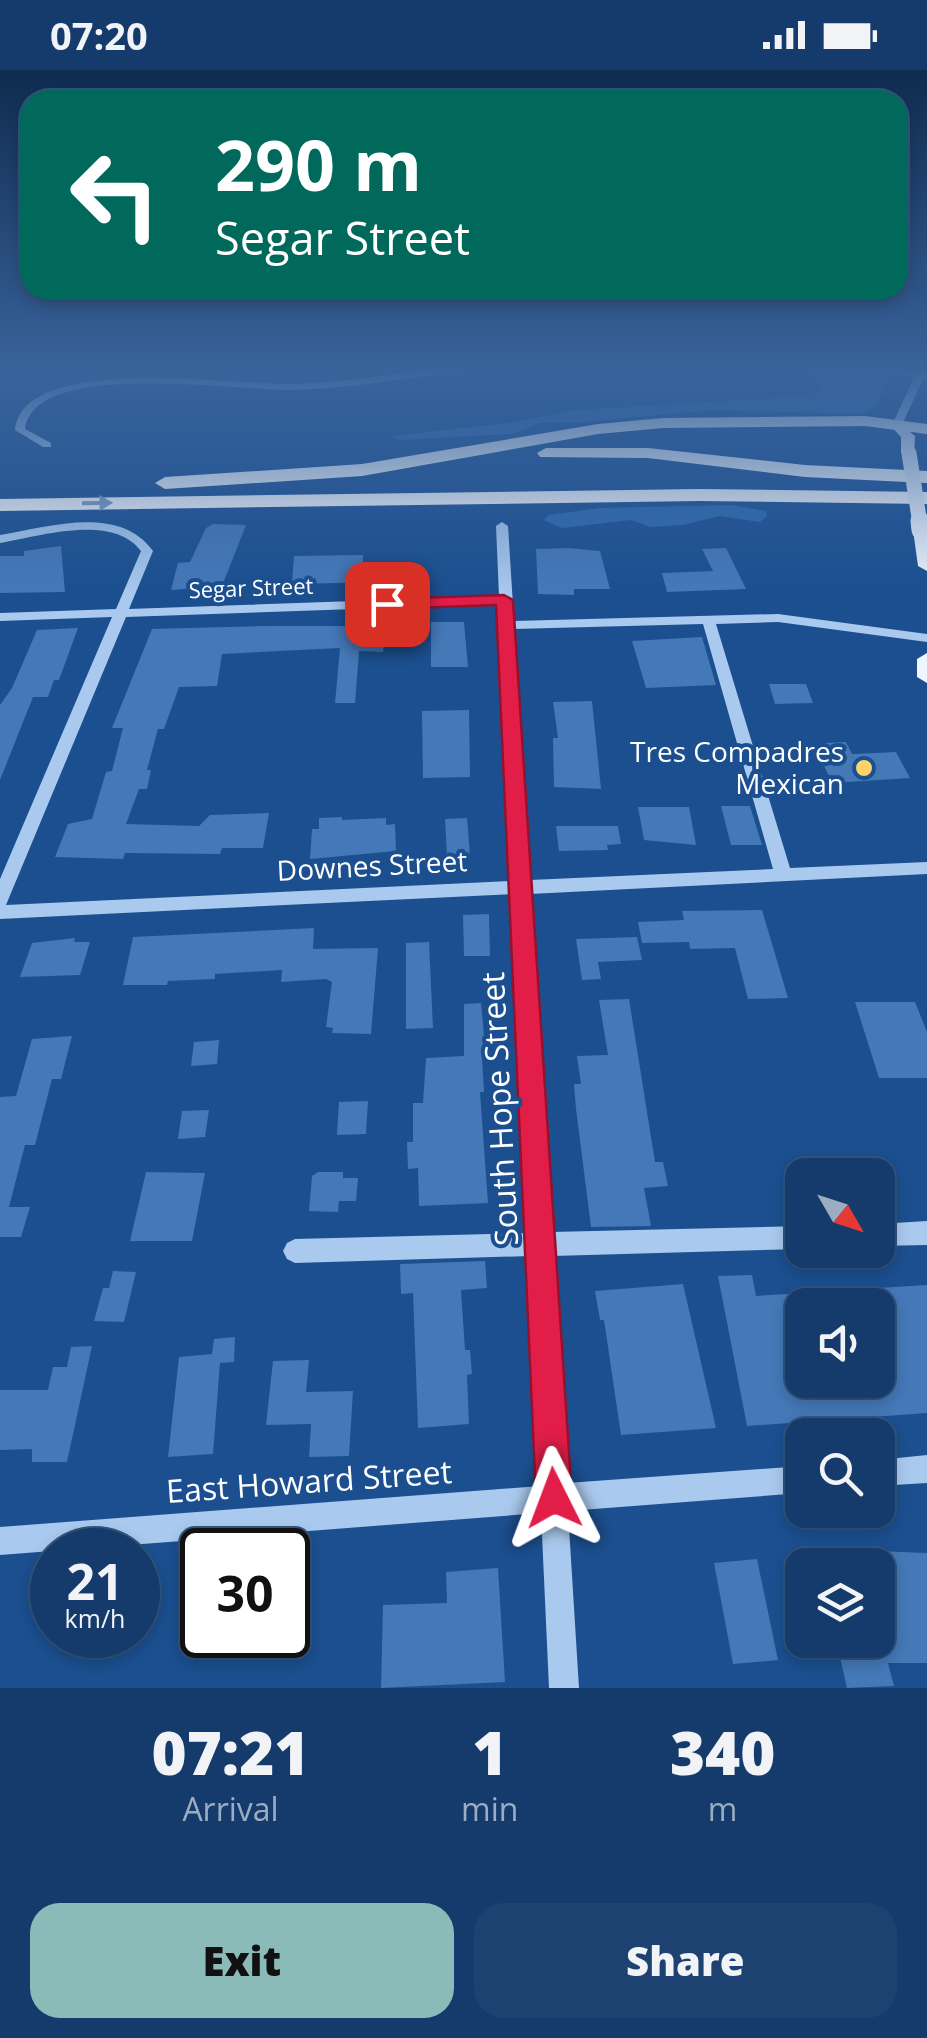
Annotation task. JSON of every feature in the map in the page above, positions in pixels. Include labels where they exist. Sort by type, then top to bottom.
[{"type":"highway","points":[[160,484],[342,472],[518,444]]},
{"type":"highway","points":[[594,452],[628,444]]},
{"type":"highway","points":[[450,456],[594,452],[927,480]]},
{"type":"highway","points":[[0,485],[927,480]]},
{"type":"highway","points":[[0,505],[728,495],[927,501]]},
{"type":"main road","points":[[908,444],[927,566]]},
{"type":"main road","points":[[927,659],[927,676]]},
{"type":"street","points":[[0,539],[103,526],[131,532],[144,541],[147,551],[0,900]]},
{"type":"street","name":"South Hope Street","points":[[502,526],[564,1688]]},
{"type":"street","name":"Segar Street","points":[[0,617],[504,600]]},
{"type":"street","points":[[506,625],[800,619],[927,638]]},
{"type":"street","points":[[708,620],[782,876]]},
{"type":"street","name":"Downes Street","points":[[0,912],[927,868]]},
{"type":"street","points":[[895,1235],[927,1234]]},
{"type":"street","points":[[294,1251],[785,1237]]},
{"type":"street","points":[[895,1472],[927,1469]]},
{"type":"street","name":"East Howard Street","points":[[0,1542],[785,1480]]},
{"type":"shaded area","points":[[732,505],[766,511],[767,516],[760,522],[720,516],[683,525],[651,527],[631,520],[562,528],[544,520],[549,515],[599,508]]},
{"type":"building","points":[[213,524],[246,525],[222,586],[171,590],[178,563],[190,562],[206,528]]},
{"type":"building","points":[[61,546],[65,592],[0,593],[0,556],[24,556],[24,551]]},
{"type":"building","points":[[726,548],[746,589],[667,592],[662,573],[713,571],[702,549]]},
{"type":"building","points":[[536,549],[600,551],[610,589],[574,589],[574,595],[538,594]]},
{"type":"building","points":[[363,555],[363,563],[382,563],[380,582],[292,584],[294,556]]},
{"type":"building","points":[[431,622],[464,622],[468,667],[431,667]]},
{"type":"building","points":[[386,626],[383,652],[359,651],[355,703],[335,703],[340,648],[222,654],[217,686],[179,687],[164,729],[158,729],[147,770],[151,770],[147,789],[139,789],[126,824],[199,826],[210,815],[269,813],[263,848],[222,848],[220,854],[125,853],[123,859],[55,857],[68,824],[92,819],[106,772],[112,771],[123,728],[112,728],[152,629]]},
{"type":"building","points":[[78,628],[59,680],[54,680],[48,697],[33,697],[0,780],[0,705],[12,688],[37,630]]},
{"type":"building","points":[[702,637],[716,685],[646,688],[632,641]]},
{"type":"building","points":[[769,684],[806,684],[813,703],[775,704]]},
{"type":"building","points":[[592,701],[601,789],[554,787],[553,738],[558,738],[553,702]]},
{"type":"building","points":[[469,710],[470,777],[423,778],[422,711]]},
{"type":"building","points":[[846,742],[852,754],[896,752],[910,778],[832,783],[819,755],[831,755],[824,743]]},
{"type":"building","points":[[721,806],[750,806],[762,845],[731,845]]},
{"type":"building","points":[[638,807],[689,807],[696,845],[644,840]]},
{"type":"building","points":[[319,818],[386,818],[386,825],[395,824],[396,851],[310,859],[312,829],[319,829]]},
{"type":"building","points":[[467,818],[470,855],[447,856],[445,819]]},
{"type":"building","points":[[556,826],[618,826],[621,844],[607,845],[608,850],[559,851]]},
{"type":"building","points":[[762,910],[788,998],[748,999],[735,948],[690,949],[689,942],[642,943],[638,922],[684,920],[682,911]]},
{"type":"building","points":[[489,914],[490,956],[464,956],[463,915]]},
{"type":"building","points":[[314,928],[313,949],[378,948],[371,1034],[332,1033],[333,1028],[326,1027],[332,982],[281,982],[282,970],[215,974],[215,979],[168,981],[167,985],[123,985],[133,937]]},
{"type":"building","points":[[637,937],[642,960],[598,962],[601,979],[582,980],[576,939]]},
{"type":"building","points":[[75,938],[74,942],[90,942],[80,975],[20,977],[32,943]]},
{"type":"building","points":[[429,942],[433,1028],[406,1029],[406,943]]},
{"type":"building","points":[[629,999],[655,1162],[663,1162],[668,1186],[644,1188],[651,1226],[591,1227],[576,1109],[574,1084],[581,1084],[577,1056],[608,1055],[599,1000]]},
{"type":"building","points":[[855,1002],[915,1002],[927,1032],[927,1078],[879,1078]]},
{"type":"building","points":[[481,1003],[486,1057],[482,1057],[484,1092],[480,1092],[488,1203],[419,1206],[418,1168],[408,1169],[407,1142],[413,1142],[413,1103],[423,1103],[426,1058],[464,1056],[464,1004]]},
{"type":"building","points":[[72,1036],[61,1079],[52,1079],[35,1145],[25,1145],[9,1207],[30,1207],[21,1237],[0,1237],[0,1097],[16,1096],[32,1039]]},
{"type":"building","points":[[219,1040],[217,1064],[191,1066],[194,1042]]},
{"type":"building","points":[[368,1101],[366,1134],[337,1135],[339,1102]]},
{"type":"building","points":[[209,1110],[205,1137],[178,1139],[182,1111]]},
{"type":"building","points":[[146,1172],[205,1173],[192,1241],[130,1241]]},
{"type":"building","points":[[318,1172],[343,1172],[343,1178],[358,1178],[356,1201],[339,1201],[338,1212],[309,1211],[312,1176]]},
{"type":"building","points":[[485,1261],[487,1288],[461,1290],[465,1350],[470,1350],[472,1374],[467,1375],[469,1424],[418,1428],[413,1293],[401,1294],[400,1264]]},
{"type":"building","points":[[113,1271],[136,1272],[124,1322],[94,1321],[103,1288],[109,1288]]},
{"type":"building","points":[[752,1275],[756,1296],[785,1294],[785,1398],[895,1398],[895,1288],[878,1288],[927,1285],[927,1413],[785,1418],[785,1423],[747,1426],[718,1276]]},
{"type":"building","points":[[683,1284],[716,1428],[621,1435],[604,1320],[600,1320],[595,1291]]},
{"type":"building","points":[[235,1337],[234,1362],[220,1363],[213,1454],[168,1457],[179,1357],[212,1354],[214,1339]]},
{"type":"building","points":[[92,1346],[67,1462],[32,1462],[32,1449],[0,1450],[0,1390],[48,1390],[53,1367],[67,1367],[71,1347]]},
{"type":"building","points":[[309,1360],[306,1392],[353,1391],[349,1456],[309,1457],[311,1424],[266,1425],[273,1361]]},
{"type":"building","points":[[895,1552],[927,1553],[927,1663],[888,1663],[894,1686],[847,1688],[840,1658],[895,1658]]},
{"type":"building","points":[[757,1559],[778,1660],[733,1664],[714,1563]]},
{"type":"building","points":[[498,1568],[505,1682],[381,1688],[383,1605],[447,1603],[446,1572]]},
{"type":"place","name":"Tres Compadres Mexican","points":[[864,768]]},
{"type":"route","points":[[387,604],[504,600],[554,1498]]}]
